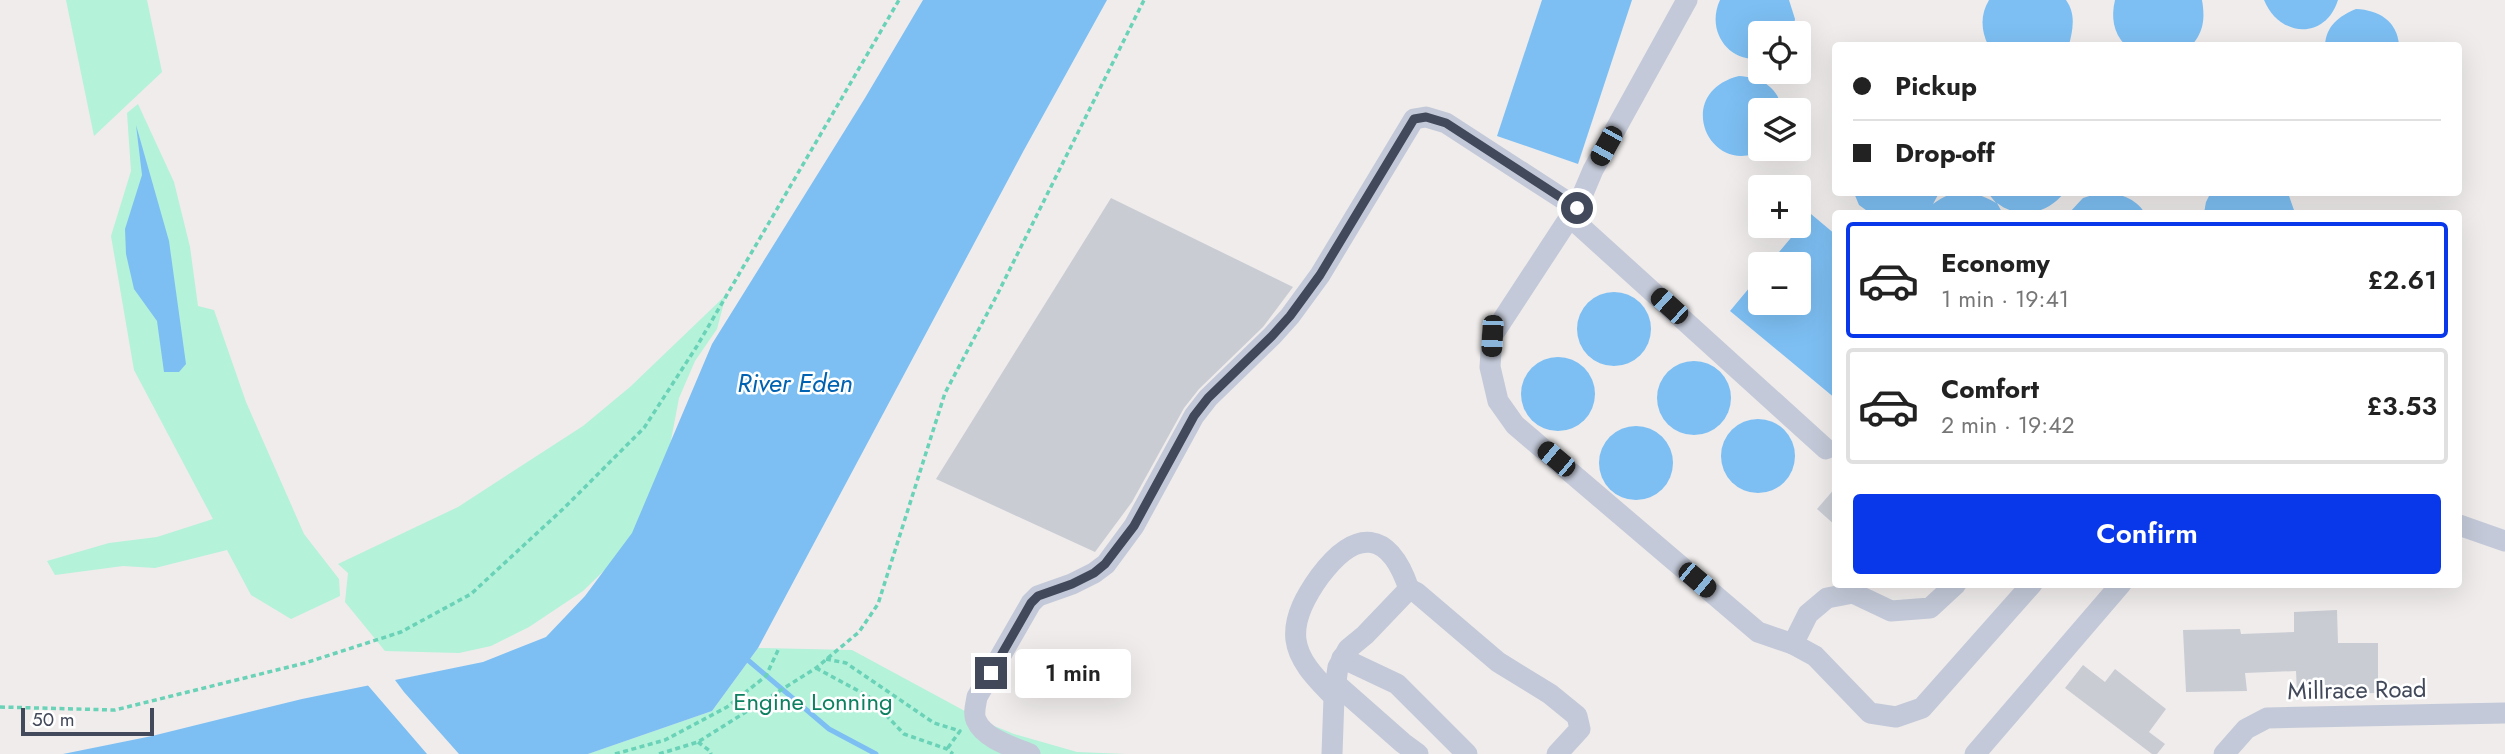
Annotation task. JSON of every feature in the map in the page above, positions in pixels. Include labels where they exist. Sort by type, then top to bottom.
[{"type":"street","points":[[1687,0],[1593,170],[1573,213],[1492,336],[1490,367],[1498,401],[1515,425],[1758,632],[1793,644],[1815,656],[1870,713],[1896,717],[1922,708],[2028,588]]},
{"type":"street","points":[[1030,754],[988,734],[976,721],[974,709],[977,697],[1031,603],[1038,596],[1072,584],[1105,564],[1134,526],[1194,416],[1208,398],[1290,316],[1320,275],[1414,119],[1426,117],[1446,123],[1573,213],[1826,449]]},
{"type":"street","points":[[2462,526],[2505,541]]},
{"type":"street","points":[[1418,754],[1335,691],[1307,666],[1301,656],[1296,640],[1296,621],[1314,585],[1334,557],[1352,544],[1378,544],[1392,552],[1400,564],[1409,589],[1498,662],[1550,694],[1577,716],[1580,729],[1557,754]]},
{"type":"street","points":[[1793,644],[1808,614],[1826,598],[1853,593],[1891,611],[1930,608],[1952,588]]},
{"type":"street","points":[[1975,754],[2118,588]]},
{"type":"street","points":[[1332,754],[1335,691],[1342,658],[1409,589]]},
{"type":"street","points":[[1342,658],[1397,684],[1467,754]]},
{"type":"street","name":"Millrace Road","points":[[2224,754],[2246,729],[2267,718],[2505,713]]},
{"type":"path","points":[[0,707],[116,710],[305,663],[401,632],[471,594],[563,509],[644,428],[697,346],[899,0]]},
{"type":"path","points":[[659,754],[698,742],[816,668],[859,632],[878,604],[946,393],[1144,0]]},
{"type":"path","points":[[615,754],[665,740],[727,707],[766,676],[779,648]]},
{"type":"path","points":[[826,659],[846,663],[934,723],[960,731],[947,748]]},
{"type":"path","points":[[816,668],[867,696],[904,734],[947,748],[953,754]]},
{"type":"path","points":[[698,742],[711,754]]},
{"type":"green space","points":[[66,0],[147,0],[162,72],[94,136]]},
{"type":"green space","points":[[138,104],[174,182],[190,247],[198,306],[214,310],[246,402],[304,534],[339,579],[340,596],[291,619],[251,595],[227,550],[155,568],[123,566],[55,575],[47,561],[109,543],[157,537],[213,519],[134,370],[111,236],[131,171],[127,113]]},
{"type":"green space","points":[[726,295],[717,329],[695,361],[679,398],[668,456],[646,512],[615,560],[583,591],[529,627],[491,646],[459,653],[385,651],[345,602],[348,573],[338,564],[458,507],[583,426],[630,387]]},
{"type":"green space","name":"Engine Lonning","points":[[758,648],[852,650],[987,723],[1014,734],[1077,752],[1126,754],[588,754],[712,711]]},
{"type":"water","name":"River Eden","points":[[923,0],[1107,0],[758,648],[712,711],[588,754],[63,754],[152,736],[302,699],[483,662],[546,637],[585,596],[632,533],[712,344]]},
{"type":"water","points":[[1542,0],[1632,0],[1578,164],[1497,136]]},
{"type":"water","points":[[1720,0],[1789,0],[1795,19],[1748,21],[1748,59],[1729,50],[1722,42],[1718,33],[1716,11]]},
{"type":"water","points":[[1989,0],[2066,0],[2072,16],[2070,42],[1987,42],[1982,22]]},
{"type":"water","points":[[2115,0],[2202,0],[2203,18],[2194,42],[2123,42],[2114,24]]},
{"type":"water","points":[[2264,0],[2338,0],[2332,13],[2323,22],[2313,28],[2302,29],[2280,21]]},
{"type":"water","points":[[2356,9],[2379,15],[2391,23],[2399,42],[2325,42],[2334,22]]},
{"type":"water","points":[[1739,76],[1748,77],[1748,84],[1766,84],[1777,95],[1778,98],[1748,98],[1748,155],[1728,153],[1715,144],[1706,131],[1703,115],[1707,99],[1718,85]]},
{"type":"water","points":[[136,125],[169,241],[186,364],[179,372],[164,372],[157,321],[134,289],[126,254],[125,229],[142,175]]},
{"type":"water","points":[[1855,196],[1937,196],[1933,204],[1947,196],[1982,196],[1996,203],[1990,196],[2061,196],[2041,210],[2010,210],[1997,203],[2001,210],[1866,210],[1859,205]]},
{"type":"water","points":[[2122,196],[2136,203],[2142,210],[2072,210],[2083,198]]},
{"type":"water","points":[[2209,196],[2289,196],[2294,210],[2205,210]]},
{"type":"water","points":[[1811,214],[1832,232],[1832,396],[1730,311],[1748,289],[1748,315],[1811,315],[1811,252],[1779,252],[1791,238],[1811,238]]},
{"type":"water","points":[[1614,292],[1628,295],[1640,303],[1648,315],[1651,329],[1648,343],[1640,355],[1628,363],[1614,366],[1600,363],[1588,355],[1580,343],[1577,329],[1580,315],[1588,303],[1600,295]]},
{"type":"water","points":[[1558,357],[1572,360],[1584,368],[1592,380],[1595,394],[1592,408],[1584,420],[1572,428],[1558,431],[1544,428],[1532,420],[1524,408],[1521,394],[1524,380],[1532,368],[1544,360]]},
{"type":"water","points":[[1694,361],[1708,364],[1720,372],[1728,384],[1731,398],[1728,412],[1720,424],[1708,432],[1694,435],[1680,432],[1668,424],[1660,412],[1657,398],[1660,384],[1668,372],[1680,364]]},
{"type":"water","points":[[1758,419],[1772,422],[1784,430],[1792,442],[1795,456],[1792,470],[1784,482],[1772,490],[1758,493],[1744,490],[1732,482],[1724,470],[1721,456],[1724,442],[1732,430],[1744,422]]},
{"type":"water","points":[[1636,426],[1650,429],[1662,437],[1670,449],[1673,463],[1670,477],[1662,489],[1650,497],[1636,500],[1622,497],[1610,489],[1602,477],[1599,463],[1602,449],[1610,437],[1622,429]]},
{"type":"pier","points":[[392,676],[459,754],[427,754],[365,682]]},
{"type":"building","points":[[1111,198],[1293,287],[1263,327],[1199,389],[1184,408],[1132,502],[1095,552],[936,479]]},
{"type":"building","points":[[1832,492],[1832,522],[1817,509]]},
{"type":"building","points":[[2337,610],[2338,643],[2378,643],[2378,693],[2297,694],[2296,671],[2245,673],[2247,691],[2186,692],[2183,630],[2240,629],[2241,634],[2294,632],[2294,612]]},
{"type":"building","points":[[2083,665],[2105,682],[2115,669],[2166,709],[2149,732],[2165,744],[2157,754],[2152,754],[2065,688]]},
{"type":"waterway","points":[[749,661],[829,729],[876,754]]},
{"type":"route","points":[[991,673],[1031,603],[1038,596],[1072,584],[1105,564],[1134,526],[1194,416],[1208,398],[1290,316],[1320,275],[1414,119],[1420,116],[1446,123],[1577,208]]}]
